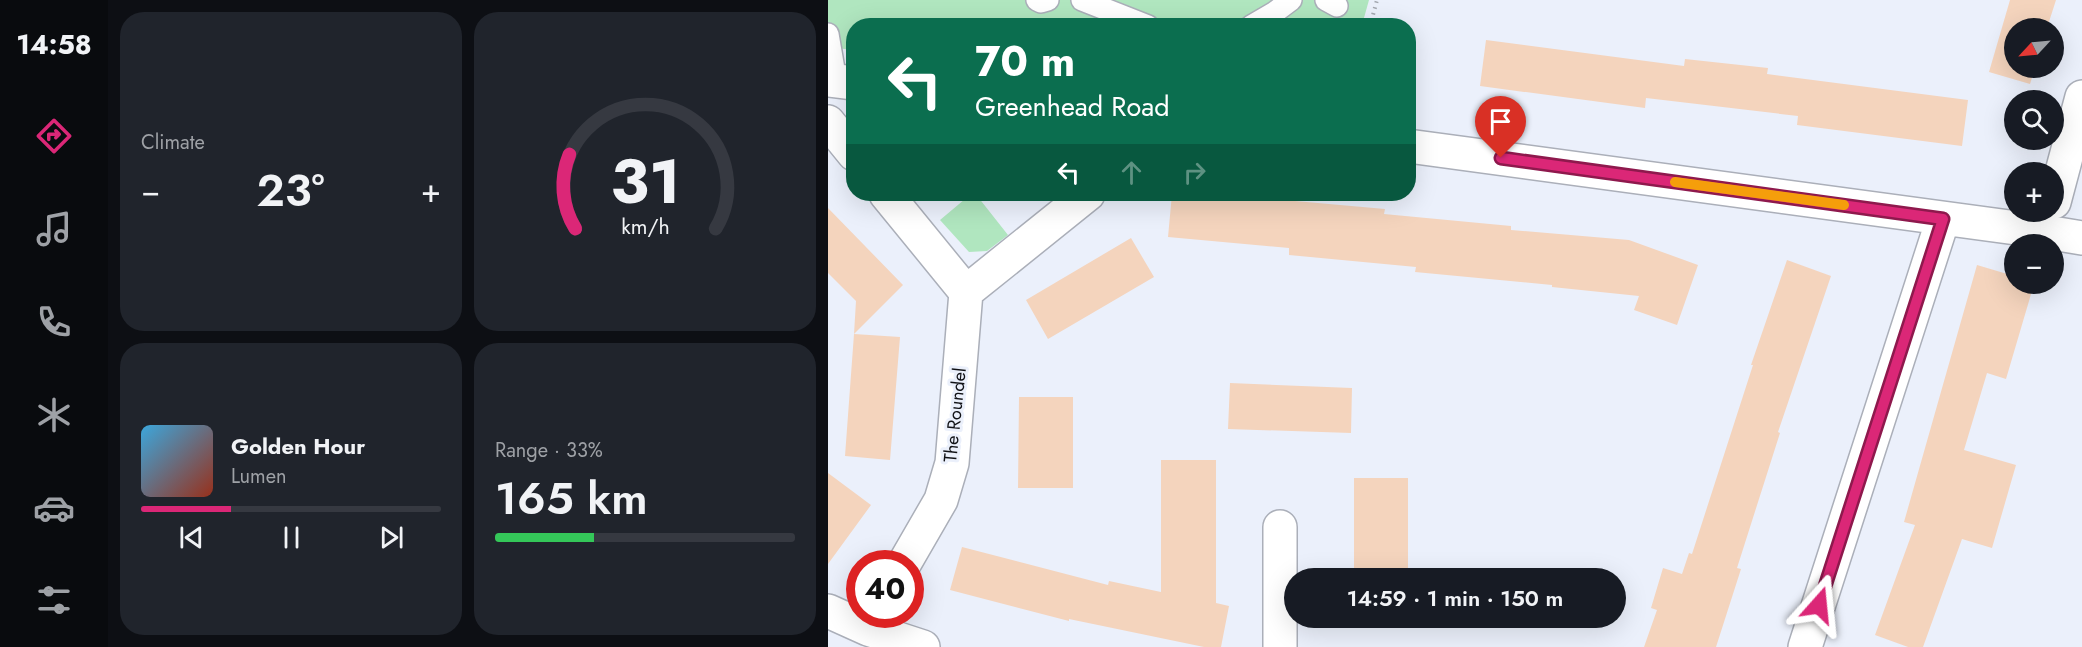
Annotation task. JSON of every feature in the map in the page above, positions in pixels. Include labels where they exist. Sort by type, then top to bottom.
[{"type":"street","points":[[2064,163],[2082,97]]},
{"type":"street","points":[[828,122],[846,144]]},
{"type":"street","points":[[1416,147],[1943,219],[2004,217]]},
{"type":"street","points":[[892,201],[966,292],[1079,201]]},
{"type":"street","points":[[1805,647],[1943,219]]},
{"type":"street","points":[[2060,222],[2082,238]]},
{"type":"street","name":"The Roundel","points":[[912,550],[941,500],[952,463],[966,292]]},
{"type":"street","points":[[1280,527],[1280,647]]},
{"type":"street","points":[[828,611],[866,630],[922,647]]},
{"type":"lane","points":[[1037,0],[1041,2],[1048,0]]},
{"type":"lane","points":[[1092,2],[1129,18]]},
{"type":"lane","points":[[828,34],[839,81]]},
{"type":"path","points":[[1372,18],[1377,0]]},
{"type":"green space","points":[[828,0],[1369,0],[1364,18],[846,18],[846,49],[828,47]]},
{"type":"green space","points":[[963,201],[981,201],[1008,235],[987,251],[969,252],[940,220]]},
{"type":"building","points":[[2010,0],[2056,0],[2050,18],[2005,18]]},
{"type":"building","points":[[2004,21],[2004,76],[1989,72]]},
{"type":"building","points":[[1486,40],[1684,66],[1685,59],[1768,68],[1767,74],[1968,100],[1962,146],[1797,125],[1798,116],[1646,98],[1645,108],[1480,86]]},
{"type":"building","points":[[2010,78],[2032,78],[2030,84]]},
{"type":"building","points":[[1171,201],[1296,201],[1385,209],[1384,214],[1511,226],[1511,230],[1629,240],[1698,265],[1677,325],[1634,310],[1639,296],[1415,272],[1416,267],[1289,255],[1289,248],[1168,237]]},
{"type":"building","points":[[828,208],[903,285],[854,334],[856,301],[828,273]]},
{"type":"building","points":[[1131,238],[1154,277],[1048,339],[1026,300]]},
{"type":"building","points":[[1787,260],[1831,276],[1778,432],[1780,433],[1737,568],[1741,569],[1716,647],[1644,647],[1657,610],[1651,608],[1663,568],[1682,574],[1689,553],[1692,554],[1753,365],[1751,365]]},
{"type":"building","points":[[1977,265],[2004,273],[2004,294],[2031,294],[2006,379],[1987,373],[1964,450],[2016,465],[1992,548],[1962,539],[1923,647],[1908,647],[1875,635],[1915,525],[1904,522]]},
{"type":"building","points":[[854,334],[900,337],[890,460],[845,456]]},
{"type":"building","points":[[1230,383],[1352,388],[1351,433],[1228,429]]},
{"type":"building","points":[[1019,397],[1073,397],[1073,488],[1018,488]]},
{"type":"building","points":[[1161,460],[1216,460],[1216,603],[1229,606],[1221,647],[1204,647],[1069,619],[1069,621],[950,590],[962,547],[1108,585],[1109,581],[1161,592]]},
{"type":"building","points":[[828,473],[871,505],[828,564]]},
{"type":"building","points":[[1354,478],[1408,478],[1408,568],[1354,568]]},
{"type":"slow traffic","points":[[1675,182],[1844,205]]},
{"type":"route","points":[[1501,158],[1943,219],[1819,605]]}]
